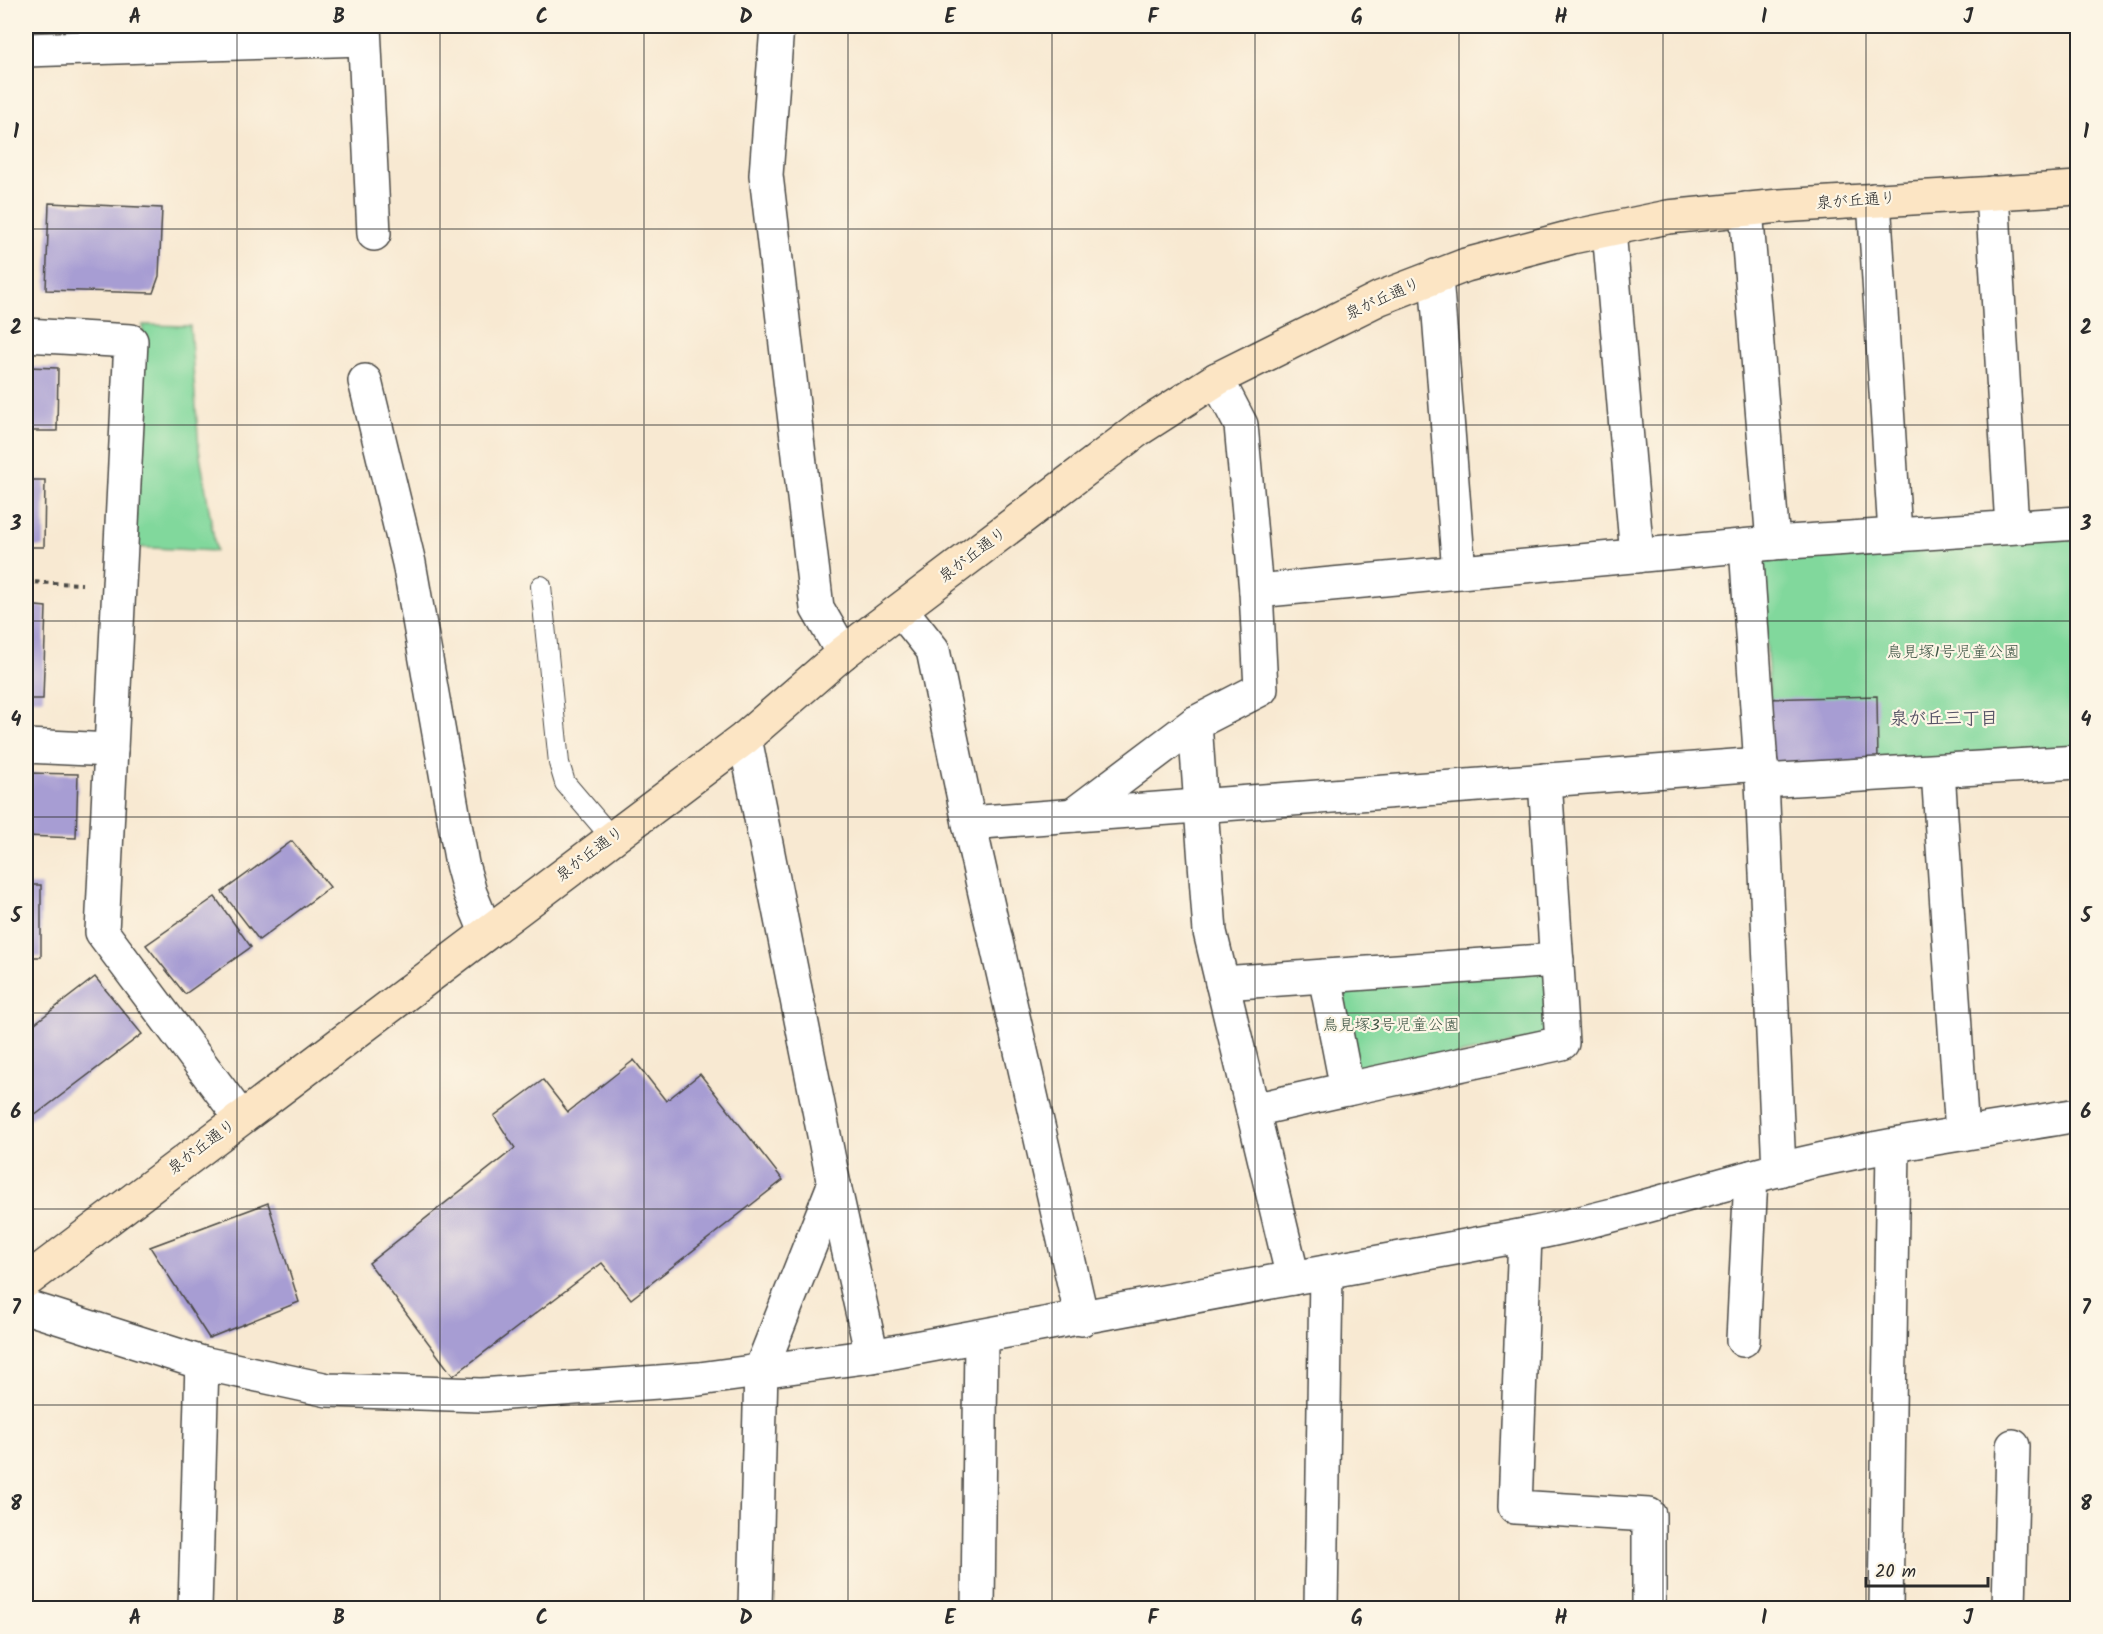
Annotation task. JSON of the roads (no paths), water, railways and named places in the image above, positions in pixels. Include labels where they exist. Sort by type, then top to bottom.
[{"type":"street","points":[[777,26],[766,175],[817,608],[843,653]]},
{"type":"street","points":[[40,41],[364,32],[374,234]]},
{"type":"street","name":"泉が丘通り","points":[[26,1281],[745,738],[843,653],[1139,429],[1217,379],[1380,297],[1466,265],[1609,230],[1668,217],[1746,209],[2078,188]]},
{"type":"street","points":[[1992,193],[2012,527]]},
{"type":"street","points":[[1874,200],[1895,534]]},
{"type":"street","points":[[1743,1340],[1765,1174],[1760,545],[1746,209]]},
{"type":"street","points":[[1609,230],[1637,556]]},
{"type":"street","points":[[1436,276],[1459,572]]},
{"type":"street","points":[[26,335],[131,341],[102,932],[241,1118]]},
{"type":"street","points":[[1073,815],[1195,723],[1261,688],[1256,591],[1241,425],[1217,379]]},
{"type":"street","points":[[365,381],[411,574],[462,864],[470,893],[486,932]]},
{"type":"street","points":[[1256,591],[1760,545],[2078,523]]},
{"type":"street","points":[[901,610],[933,650],[969,823],[1082,1319]]},
{"type":"street","points":[[1195,723],[1209,932],[1293,1278]]},
{"type":"street","points":[[745,738],[834,1185],[872,1356]]},
{"type":"street","points":[[26,746],[111,750]]},
{"type":"street","points":[[969,823],[1545,780],[1762,773],[1938,771],[2078,762]]},
{"type":"street","points":[[1938,771],[1962,1134]]},
{"type":"street","points":[[1253,1110],[1562,1043],[1545,780]]},
{"type":"street","points":[[1222,983],[1557,960]]},
{"type":"street","points":[[1324,976],[1347,1089]]},
{"type":"street","points":[[26,1307],[202,1363],[328,1390],[481,1395],[699,1379],[872,1356],[981,1337],[1525,1235],[1580,1224],[1765,1174],[1893,1146],[2078,1115]]},
{"type":"street","points":[[1886,1608],[1893,1146]]},
{"type":"street","points":[[755,1608],[761,1370],[834,1185]]},
{"type":"street","points":[[1525,1235],[1515,1507],[1649,1515],[1649,1608]]},
{"type":"street","points":[[1321,1608],[1326,1272]]},
{"type":"street","points":[[978,1608],[981,1337]]},
{"type":"street","points":[[195,1608],[202,1363]]},
{"type":"street","points":[[2009,1608],[2013,1446]]},
{"type":"lane","points":[[541,586],[559,763],[565,783],[612,838]]},
{"type":"district","name":"泉が丘三丁目","points":[[1944,719]]},
{"type":"park label","name":"鳥見塚1号児童公園","points":[[1953,652]]},
{"type":"park label","name":"鳥見塚3号児童公園","points":[[1391,1025]]}]
